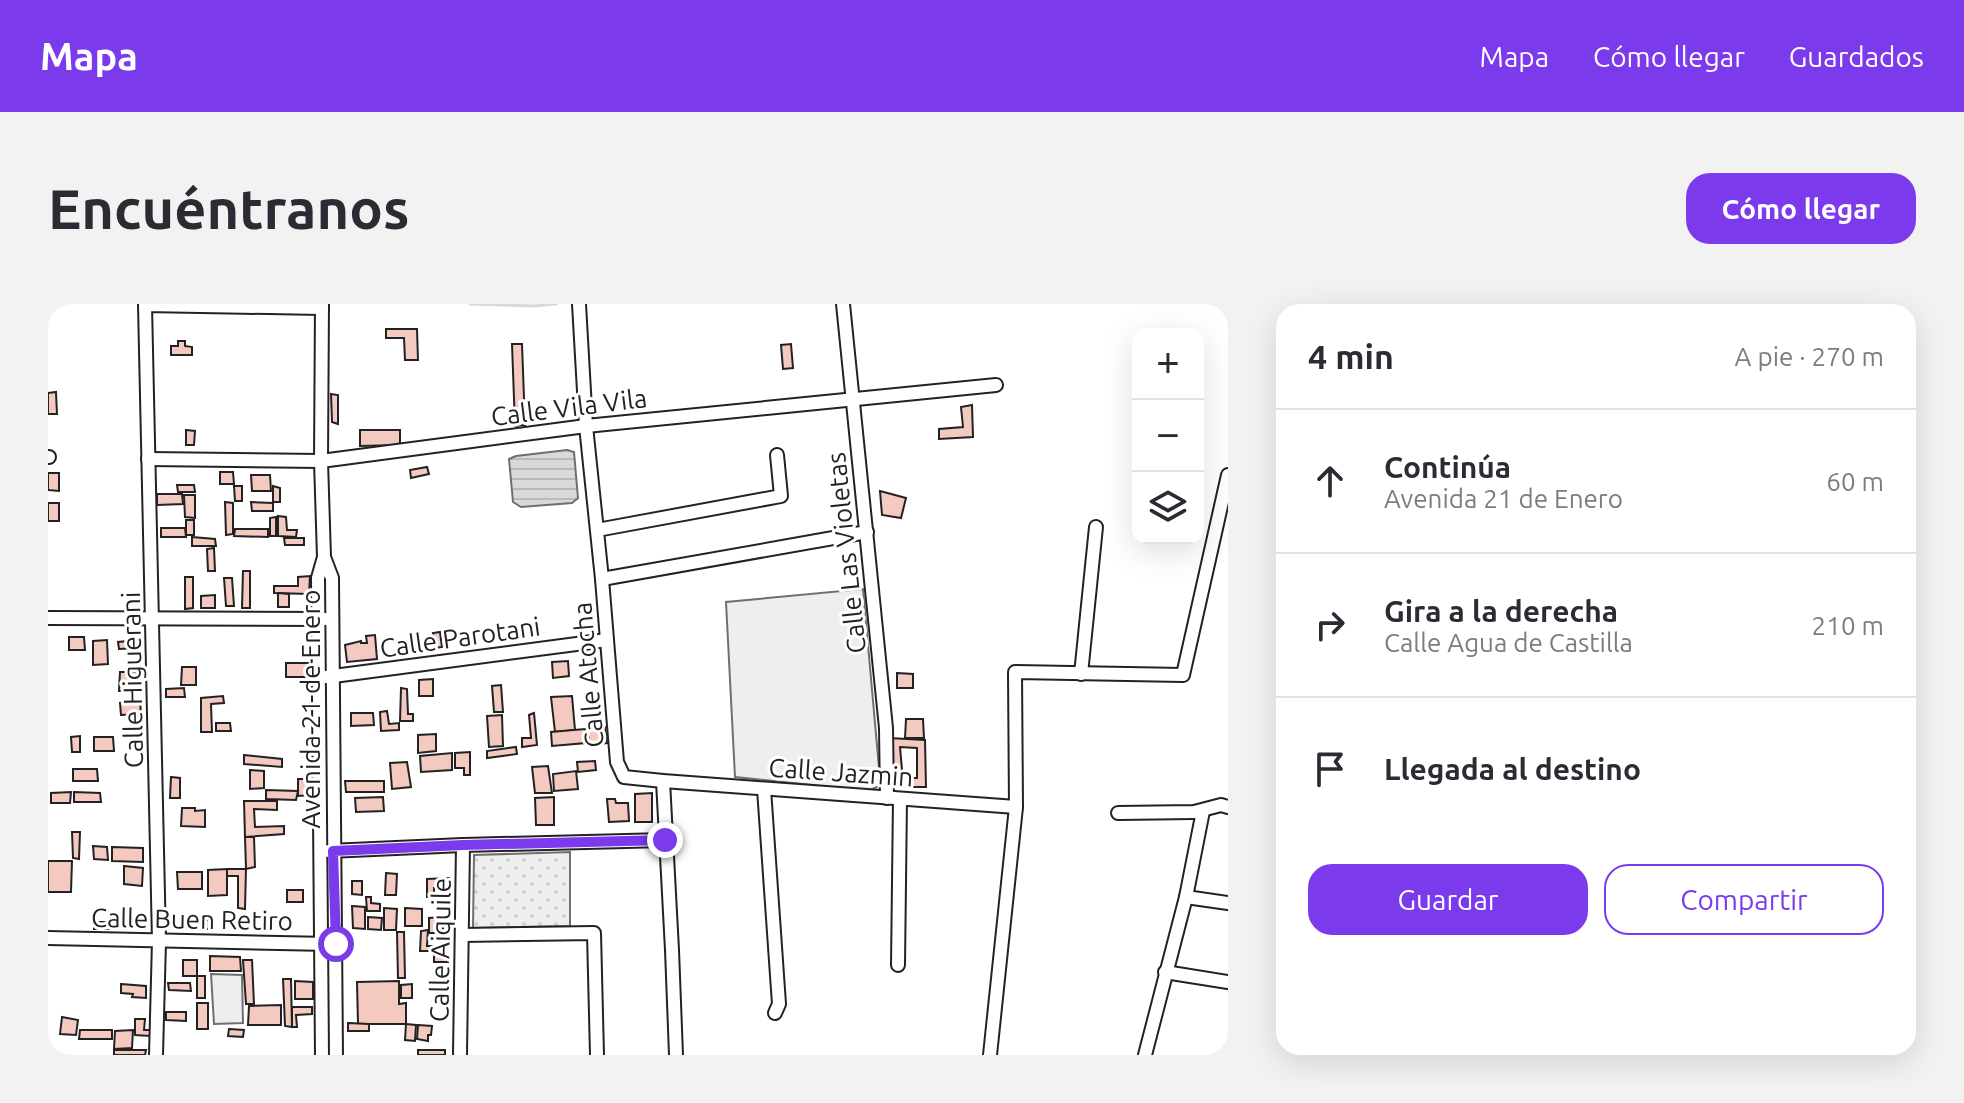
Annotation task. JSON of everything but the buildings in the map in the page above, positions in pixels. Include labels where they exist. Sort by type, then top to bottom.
[{"type":"street","name":"Calle Atocha","points":[[579,304],[586,426],[617,762],[624,777],[663,781]]},
{"type":"street","name":"Calle Las Violetas","points":[[843,304],[893,798],[898,965]]},
{"type":"street","points":[[145,305],[322,306]]},
{"type":"street","name":"Calle Higuerani","points":[[145,305],[159,941],[156,1055]]},
{"type":"street","name":"Avenida 21 de Enero","points":[[322,306],[324,557],[332,578],[325,619],[327,851],[336,1055]]},
{"type":"street","name":"Calle Vila Vila","points":[[148,459],[321,461],[586,426],[996,385]]},
{"type":"street","points":[[597,530],[781,496],[777,455]]},
{"type":"street","points":[[990,1055],[1016,807],[1015,672],[1183,675],[1228,475]]},
{"type":"street","points":[[1081,674],[1096,527]]},
{"type":"street","points":[[602,579],[867,532]]},
{"type":"street","points":[[48,618],[325,619]]},
{"type":"street","name":"Calle Parotani","points":[[326,677],[607,640]]},
{"type":"street","points":[[663,781],[676,1054]]},
{"type":"street","name":"Calle Jazmin","points":[[663,781],[1016,807]]},
{"type":"street","points":[[764,789],[779,1004],[775,1013]]},
{"type":"street","points":[[1118,813],[1203,811],[1221,805],[1228,807]]},
{"type":"street","points":[[1145,1055],[1186,897],[1203,811]]},
{"type":"street","points":[[327,851],[665,840]]},
{"type":"street","name":"Calle Aiquile","points":[[460,1055],[463,845]]},
{"type":"street","points":[[1186,897],[1228,903]]},
{"type":"street","points":[[462,935],[594,933],[597,1055]]},
{"type":"street","name":"Calle Buen Retiro","points":[[48,938],[329,944]]},
{"type":"street","name":"Avenida 21 de Enero","points":[[322,1055],[329,944]]},
{"type":"street","points":[[1165,972],[1228,982]]},
{"type":"shaded area","points":[[567,450],[574,452],[578,498],[572,503],[521,507],[513,502],[509,459]]},
{"type":"shaded area","points":[[863,589],[880,779],[878,786],[869,791],[735,777],[726,602]]},
{"type":"shaded area","points":[[570,852],[570,926],[473,928],[474,855]]},
{"type":"shaded area","points":[[211,974],[242,975],[243,1023],[214,1024]]},
{"type":"waterway","points":[[470,304],[556,304]]},
{"type":"route","points":[[336,944],[333,851],[665,840]]}]
